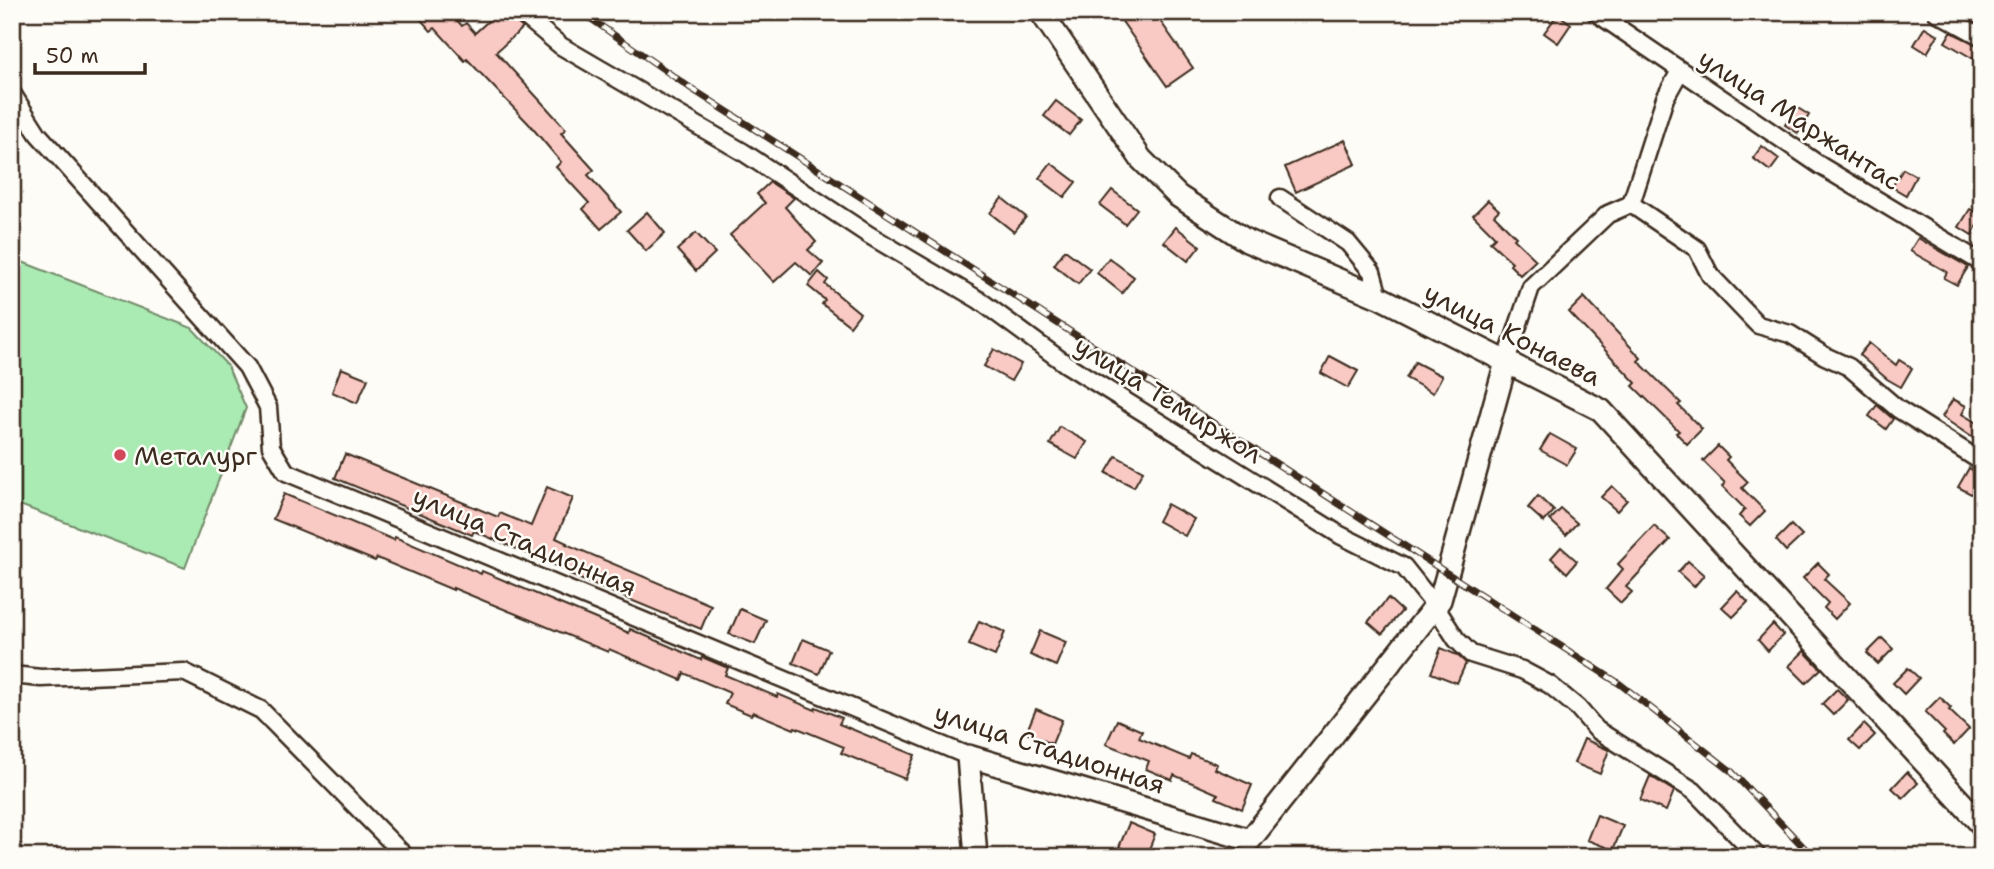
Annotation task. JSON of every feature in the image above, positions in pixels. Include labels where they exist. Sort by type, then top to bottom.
[{"type":"street","name":"улица Темиржол","points":[[520,12],[561,46],[743,152],[869,235],[979,300],[1088,378],[1340,534],[1404,567],[1435,606],[1456,639],[1471,654],[1522,670],[1550,685],[1578,708],[1597,730],[1694,791],[1758,857]]},
{"type":"street","name":"улица Конаева","points":[[1041,12],[1141,159],[1178,196],[1247,242],[1437,324],[1601,410],[1982,825]]},
{"type":"street","name":"улица Маржантас","points":[[1595,12],[1821,166],[1982,263]]},
{"type":"street","points":[[1936,12],[1982,37]]},
{"type":"street","points":[[1631,205],[1665,99],[1680,71]]},
{"type":"street","name":"улица Стадионная","points":[[12,93],[38,134],[247,367],[268,407],[271,447],[286,472],[968,756],[1250,840],[1440,600],[1506,362]]},
{"type":"street","points":[[1280,198],[1348,243],[1372,272],[1379,297]]},
{"type":"street","points":[[1506,362],[1531,287],[1608,214],[1631,205]]},
{"type":"street","points":[[1631,205],[1697,249],[1710,275],[1758,325],[1790,334],[1825,356],[1849,366],[1898,409],[1982,462]]},
{"type":"street","points":[[12,676],[41,678],[184,672],[261,710],[406,857]]},
{"type":"street","points":[[968,756],[976,857]]},
{"type":"green space","name":"Металург","points":[[12,258],[192,328],[227,365],[246,408],[185,568],[12,502]]},
{"type":"building","points":[[414,12],[450,12],[462,26],[466,23],[475,33],[498,12],[510,12],[513,20],[523,28],[496,52],[566,129],[561,133],[594,170],[588,175],[621,212],[601,229],[583,209],[589,203],[556,167],[561,162],[529,124],[467,59],[465,61],[435,28],[431,31]]},
{"type":"building","points":[[1132,12],[1154,12],[1193,68],[1167,86],[1121,20]]},
{"type":"building","points":[[1558,14],[1571,24],[1558,43],[1544,33]]},
{"type":"building","points":[[1925,27],[1938,35],[1927,53],[1914,45]]},
{"type":"building","points":[[1951,32],[1982,47],[1982,64],[1945,42]]},
{"type":"building","points":[[1056,101],[1081,120],[1069,135],[1044,116]]},
{"type":"building","points":[[1796,107],[1809,115],[1798,133],[1785,125]]},
{"type":"building","points":[[1345,140],[1356,164],[1296,192],[1285,167]]},
{"type":"building","points":[[1762,146],[1779,159],[1770,171],[1753,158]]},
{"type":"building","points":[[1051,163],[1076,182],[1064,197],[1039,178]]},
{"type":"building","points":[[1903,169],[1916,176],[1906,195],[1892,187]]},
{"type":"building","points":[[770,182],[794,198],[785,207],[816,242],[808,250],[823,263],[812,276],[796,262],[774,282],[730,235],[765,203],[757,194]]},
{"type":"building","points":[[1112,190],[1137,209],[1125,224],[1100,205]]},
{"type":"building","points":[[1002,198],[1026,217],[1014,232],[990,213]]},
{"type":"building","points":[[1488,200],[1499,210],[1494,215],[1536,260],[1520,275],[1510,265],[1512,262],[1490,242],[1495,237],[1473,215]]},
{"type":"building","points":[[1970,209],[1982,216],[1972,235],[1959,227]]},
{"type":"building","points":[[647,212],[665,233],[646,251],[627,230]]},
{"type":"building","points":[[1176,227],[1200,246],[1188,261],[1164,242]]},
{"type":"building","points":[[696,233],[715,253],[696,271],[677,250]]},
{"type":"building","points":[[1918,238],[1968,267],[1957,285],[1944,278],[1947,272],[1910,251]]},
{"type":"building","points":[[1065,250],[1090,269],[1078,284],[1054,265]]},
{"type":"building","points":[[1109,258],[1134,277],[1122,293],[1097,273]]},
{"type":"building","points":[[819,272],[828,280],[825,284],[860,313],[850,326],[822,304],[825,300],[808,286]]},
{"type":"building","points":[[1584,297],[1641,358],[1638,361],[1681,403],[1678,405],[1702,429],[1687,444],[1676,433],[1679,431],[1633,386],[1636,383],[1569,312]]},
{"type":"building","points":[[1869,343],[1896,365],[1899,360],[1912,368],[1901,387],[1887,379],[1859,355]]},
{"type":"building","points":[[994,349],[1021,364],[1011,381],[984,366]]},
{"type":"building","points":[[1330,356],[1358,371],[1348,388],[1321,373]]},
{"type":"building","points":[[1415,362],[1442,376],[1433,393],[1406,378]]},
{"type":"building","points":[[341,368],[368,379],[357,403],[332,392]]},
{"type":"building","points":[[1953,399],[1966,406],[1962,414],[1982,426],[1982,444],[1942,417]]},
{"type":"building","points":[[1877,405],[1893,419],[1886,429],[1869,416]]},
{"type":"building","points":[[1060,427],[1087,442],[1077,459],[1050,444]]},
{"type":"building","points":[[1550,434],[1577,449],[1567,465],[1540,450]]},
{"type":"building","points":[[1718,446],[1729,457],[1726,460],[1748,482],[1742,488],[1765,511],[1750,526],[1739,516],[1745,509],[1722,486],[1725,483],[1703,461]]},
{"type":"building","points":[[345,454],[498,517],[500,513],[531,526],[547,487],[573,498],[556,538],[711,605],[701,629],[570,575],[571,572],[474,531],[472,535],[335,478]]},
{"type":"building","points":[[1116,456],[1143,471],[1134,487],[1106,473]]},
{"type":"building","points":[[1969,468],[1982,476],[1971,494],[1958,487]]},
{"type":"building","points":[[1612,486],[1627,500],[1617,511],[1601,497]]},
{"type":"building","points":[[284,494],[481,574],[482,571],[629,633],[630,629],[701,660],[702,657],[728,668],[725,675],[777,697],[778,694],[842,718],[839,724],[915,755],[905,779],[841,753],[844,747],[795,727],[794,729],[753,712],[751,715],[725,704],[730,693],[684,673],[681,680],[609,649],[608,652],[453,588],[377,558],[375,561],[273,519]]},
{"type":"building","points":[[1538,496],[1554,511],[1544,522],[1528,508]]},
{"type":"building","points":[[1167,504],[1194,519],[1185,536],[1158,521]]},
{"type":"building","points":[[1561,509],[1577,523],[1566,535],[1550,520]]},
{"type":"building","points":[[1791,525],[1802,536],[1786,551],[1776,540]]},
{"type":"building","points":[[1654,526],[1670,540],[1626,587],[1632,592],[1621,603],[1606,589],[1623,569],[1618,564]]},
{"type":"building","points":[[1561,547],[1577,561],[1567,573],[1551,558]]},
{"type":"building","points":[[1688,561],[1704,575],[1694,587],[1678,572]]},
{"type":"building","points":[[1818,563],[1829,574],[1824,579],[1850,603],[1835,619],[1824,608],[1828,603],[1803,578]]},
{"type":"building","points":[[1737,591],[1748,602],[1733,617],[1722,607]]},
{"type":"building","points":[[1388,598],[1402,611],[1382,634],[1368,622]]},
{"type":"building","points":[[740,609],[766,620],[755,644],[729,634]]},
{"type":"building","points":[[979,621],[1005,632],[995,656],[969,645]]},
{"type":"building","points":[[1773,624],[1783,635],[1768,651],[1758,640]]},
{"type":"building","points":[[1040,631],[1066,642],[1056,666],[1030,655]]},
{"type":"building","points":[[1882,638],[1893,649],[1878,664],[1867,653]]},
{"type":"building","points":[[803,639],[829,650],[819,674],[793,663]]},
{"type":"building","points":[[1441,648],[1457,655],[1466,663],[1457,683],[1431,673]]},
{"type":"building","points":[[1804,651],[1821,669],[1806,683],[1789,666]]},
{"type":"building","points":[[1908,668],[1919,678],[1904,694],[1893,683]]},
{"type":"building","points":[[1837,689],[1848,700],[1833,715],[1822,704]]},
{"type":"building","points":[[1940,697],[1969,729],[1954,745],[1925,712]]},
{"type":"building","points":[[1036,709],[1062,720],[1052,744],[1026,733]]},
{"type":"building","points":[[1117,720],[1142,731],[1139,738],[1189,759],[1191,754],[1217,764],[1215,769],[1252,785],[1242,809],[1216,798],[1218,794],[1174,775],[1172,780],[1146,769],[1149,761],[1106,744]]},
{"type":"building","points":[[1864,724],[1875,735],[1860,750],[1849,740]]},
{"type":"building","points":[[1584,739],[1609,750],[1600,774],[1574,763]]},
{"type":"building","points":[[1907,772],[1918,783],[1903,798],[1892,788]]},
{"type":"building","points":[[1650,776],[1674,791],[1666,811],[1640,800]]},
{"type":"building","points":[[1597,815],[1623,826],[1613,850],[1587,840]]},
{"type":"building","points":[[1129,823],[1155,834],[1146,857],[1119,847]]},
{"type":"railway","points":[[581,12],[689,87],[1620,684],[1731,771],[1813,857]]},
{"type":"place","name":"Металург","points":[[120,455]]}]
